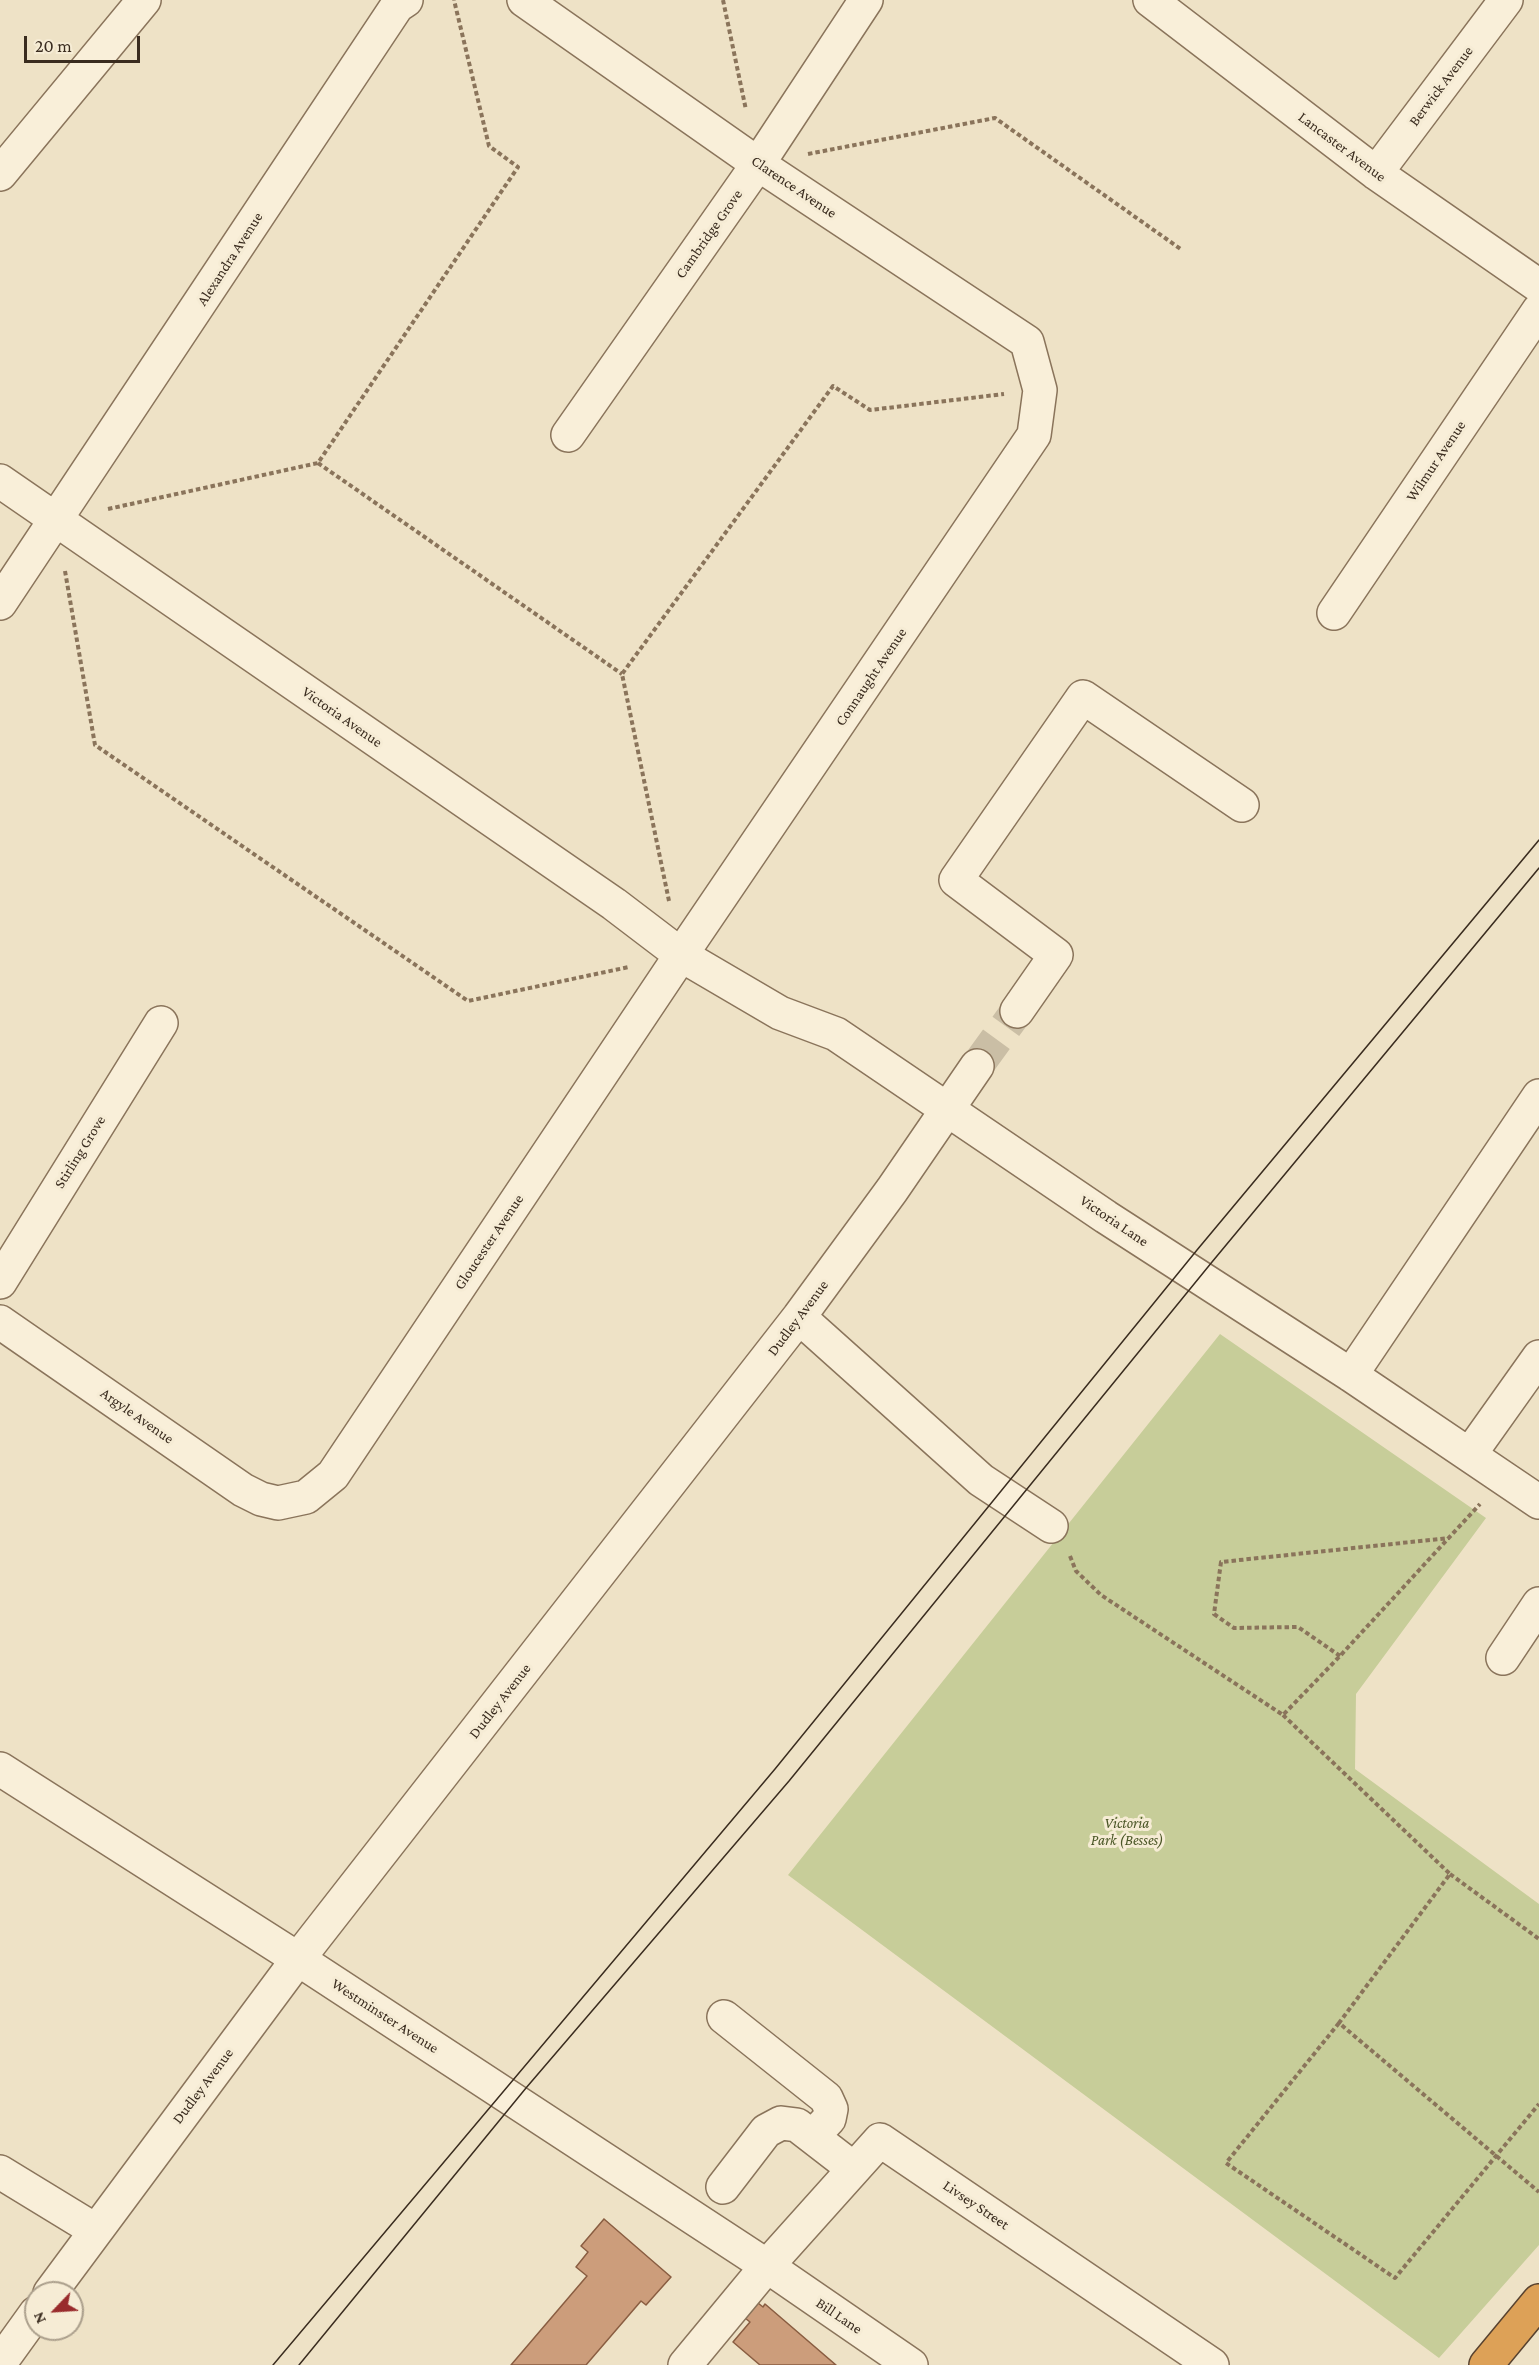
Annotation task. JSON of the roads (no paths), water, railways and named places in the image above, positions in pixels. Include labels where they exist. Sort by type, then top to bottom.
[{"type":"highway","points":[[1486,2365],[1539,2303]]},
{"type":"street","points":[[0,174],[144,0]]},
{"type":"street","name":"Alexandra Avenue","points":[[0,603],[57,521],[397,6],[405,0]]},
{"type":"street","name":"Clarence Avenue","points":[[524,0],[758,164],[1027,342],[1040,390]]},
{"type":"street","name":"Cambridge Grove","points":[[568,435],[758,164],[866,0]]},
{"type":"street","name":"Lancaster Avenue","points":[[1150,0],[1376,173],[1539,286]]},
{"type":"street","name":"Berwick Avenue","points":[[1376,173],[1506,0]]},
{"type":"street","name":"Wilmur Avenue","points":[[1334,613],[1539,310]]},
{"type":"street","name":"Connaught Avenue","points":[[681,955],[1035,435],[1040,390]]},
{"type":"street","name":"Victoria Avenue","points":[[0,481],[614,904],[681,955]]},
{"type":"street","points":[[1017,1011],[1056,956],[956,880],[1083,697],[1242,804]]},
{"type":"street","name":"Victoria Lane","points":[[681,955],[780,1013],[836,1034],[1106,1217],[1351,1375],[1539,1502]]},
{"type":"street","name":"Gloucester Avenue","points":[[278,1503],[306,1497],[333,1475],[681,955]]},
{"type":"street","name":"Stirling Grove","points":[[0,1282],[161,1023]]},
{"type":"street","name":"Dudley Avenue","points":[[59,2281],[298,1959],[800,1317],[892,1190],[977,1066]]},
{"type":"street","points":[[1351,1375],[1539,1096]]},
{"type":"street","points":[[800,1317],[981,1480],[1051,1526]]},
{"type":"street","name":"Argyle Avenue","points":[[0,1322],[243,1490],[261,1499],[278,1503]]},
{"type":"street","points":[[1470,1454],[1539,1357]]},
{"type":"street","points":[[1503,1658],[1539,1604]]},
{"type":"street","name":"Westminster Avenue","points":[[0,1769],[298,1959],[767,2266]]},
{"type":"street","points":[[724,2017],[826,2098],[831,2109],[829,2119],[813,2136]]},
{"type":"street","points":[[723,2187],[769,2127],[789,2123],[797,2125],[813,2136],[854,2169]]},
{"type":"street","name":"Livsey Street","points":[[701,2360],[767,2266],[880,2140],[1212,2365]]},
{"type":"street","points":[[0,2172],[95,2230]]},
{"type":"street","name":"Bill Lane","points":[[767,2266],[911,2365]]},
{"type":"street","points":[[0,2363],[24,2330]]},
{"type":"tunnel","points":[[977,1066],[1017,1011]]},
{"type":"tram line","points":[[273,2365],[775,1769],[1197,1250],[1539,840]]},
{"type":"tram line","points":[[299,2365],[526,2088],[789,1781],[1212,1262],[1539,868]]},
{"type":"park label","name":"Victoria Park (Besses)","points":[[1127,1832]]}]
